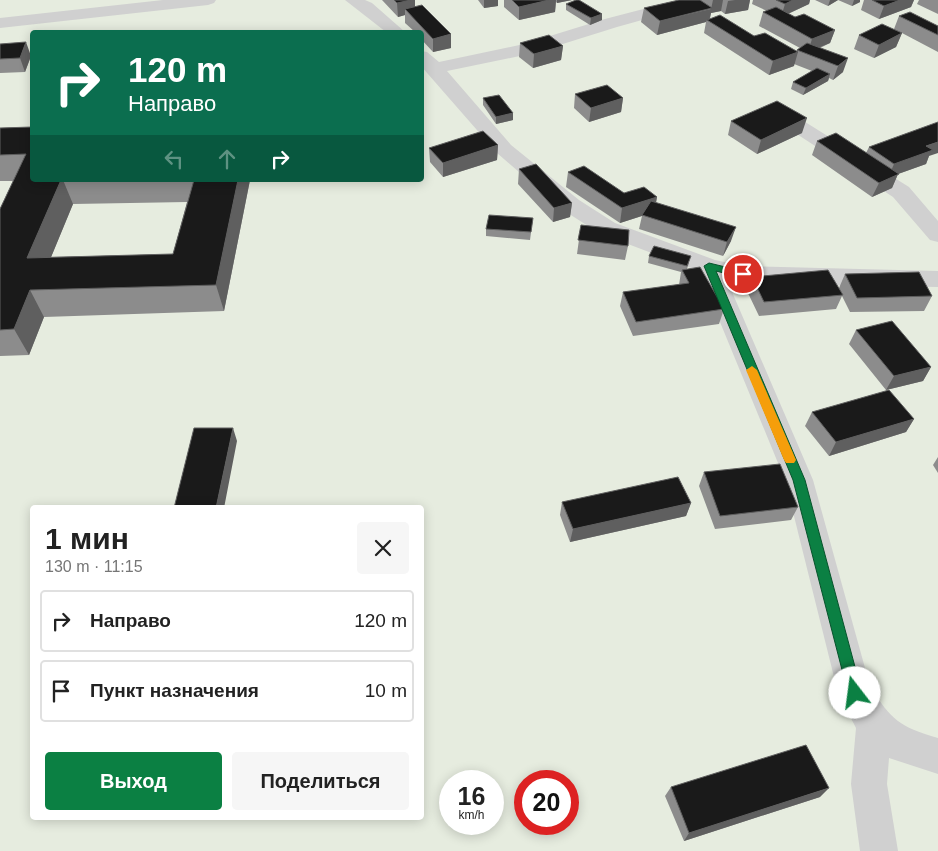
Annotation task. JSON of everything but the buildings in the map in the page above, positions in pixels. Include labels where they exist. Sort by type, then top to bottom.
[{"type":"street","points":[[0,23],[208,0]]},
{"type":"street","points":[[353,0],[366,7],[394,30]]},
{"type":"street","points":[[428,62],[528,49],[611,23],[697,0]]},
{"type":"street","points":[[428,62],[504,149],[570,205],[607,228],[709,266],[752,275],[938,279]]},
{"type":"street","points":[[787,119],[891,184],[909,199],[938,235]]},
{"type":"street","points":[[709,266],[799,480],[855,693],[874,724],[903,746],[938,756]]},
{"type":"street","points":[[874,724],[870,784],[878,851]]},
{"type":"shaded area","points":[[0,0],[938,0],[938,851],[0,851]]},
{"type":"slow traffic","points":[[752,370],[790,460]]},
{"type":"route","points":[[743,274],[709,266],[799,480],[855,693]]}]
